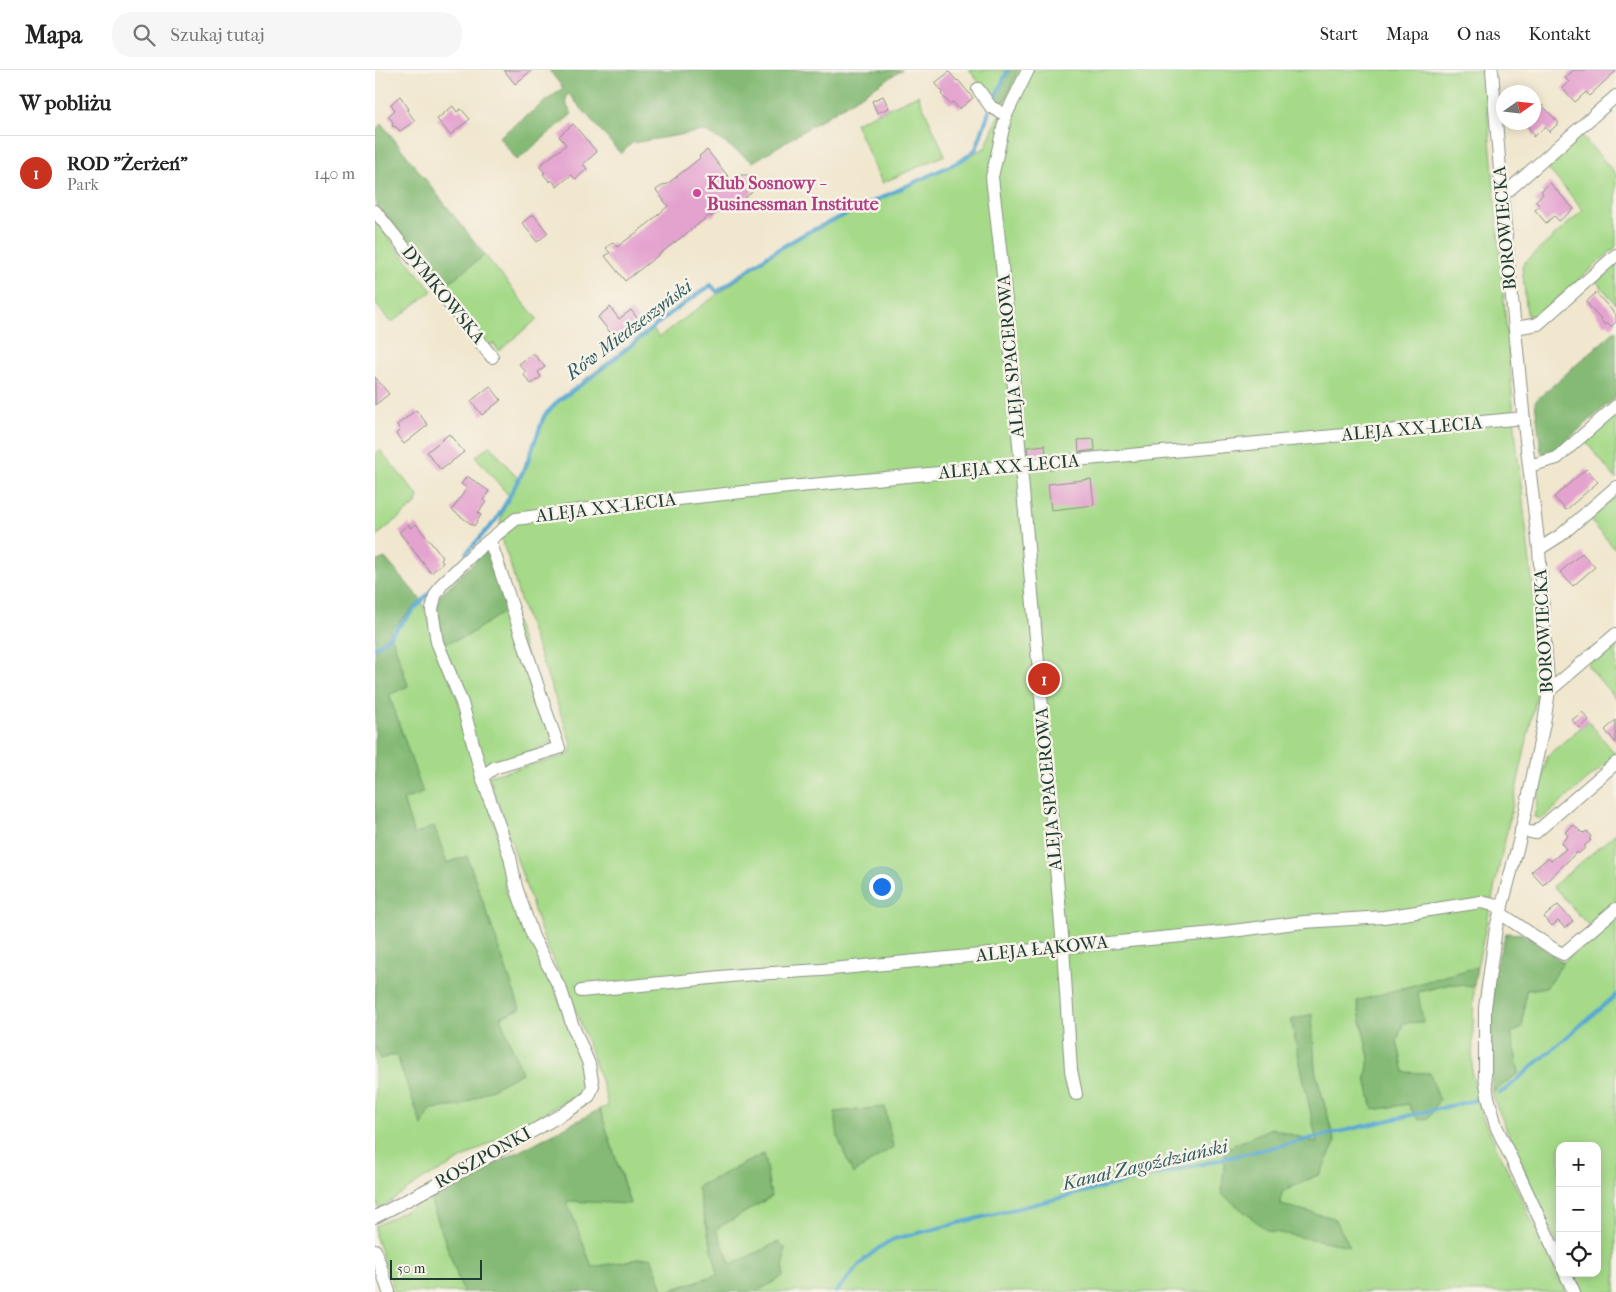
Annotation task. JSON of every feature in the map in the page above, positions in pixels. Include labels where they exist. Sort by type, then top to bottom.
[{"type":"street","name":"ALEJA SPACEROWA","points":[[1028,70],[1006,116],[992,177],[1009,319],[1063,947],[1071,1070],[1076,1094]]},
{"type":"street","name":"BOROWIECKA","points":[[1492,70],[1502,196],[1539,549],[1549,691],[1521,830],[1496,928],[1485,1008],[1485,1076],[1488,1097],[1496,1126],[1556,1254]]},
{"type":"street","points":[[978,89],[991,107],[1006,116]]},
{"type":"street","points":[[1502,196],[1616,96]]},
{"type":"street","name":"DYMKOWSKA","points":[[375,210],[492,357]]},
{"type":"street","points":[[1515,328],[1538,324],[1616,256]]},
{"type":"street","points":[[1529,466],[1557,458],[1616,406]]},
{"type":"street","name":"ALEJA XX-LECIA","points":[[589,1096],[593,1086],[589,1064],[572,1024],[561,990],[533,937],[515,887],[506,844],[482,777],[462,703],[437,642],[432,610],[435,596],[442,584],[488,541],[516,519],[588,508],[779,488],[1524,418]]},
{"type":"street","points":[[1539,549],[1561,535],[1616,487]]},
{"type":"street","points":[[482,777],[494,768],[559,748],[541,699],[509,594],[491,544],[488,541]]},
{"type":"street","points":[[1549,691],[1616,634]]},
{"type":"street","points":[[1521,830],[1535,833],[1616,763]]},
{"type":"street","name":"ALEJA ŁĄKOWA","points":[[581,991],[1224,932],[1304,922],[1384,917],[1481,902],[1501,910]]},
{"type":"street","points":[[1501,910],[1563,954],[1616,909]]},
{"type":"street","name":"ROSZPONKI","points":[[375,1218],[517,1140],[589,1096]]},
{"type":"street","points":[[375,1250],[389,1292]]},
{"type":"street","points":[[1567,1277],[1574,1292]]},
{"type":"green space","points":[[549,70],[902,70],[753,162],[704,131],[632,143],[621,154],[568,93],[566,99],[572,114],[517,160],[499,137],[563,88]]},
{"type":"green space","points":[[969,70],[1008,70],[994,100]]},
{"type":"green space","points":[[1008,70],[1018,70],[1003,104],[994,100]]},
{"type":"green space","points":[[1018,70],[1484,70],[1517,450],[1535,606],[1538,690],[1477,967],[1357,1002],[1369,1058],[1366,1078],[1373,1110],[1408,1104],[1404,1072],[1397,1041],[1403,1023],[1418,992],[1450,984],[1474,986],[1472,1074],[1482,1116],[1556,1271],[1556,1277],[1559,1277],[1566,1292],[756,1292],[783,1276],[778,1242],[731,1265],[716,1229],[771,1197],[763,1154],[697,1187],[718,1274],[664,1292],[651,1257],[592,1267],[566,1200],[630,1203],[600,1109],[608,1106],[603,1086],[577,1013],[543,937],[489,776],[569,755],[572,745],[520,600],[510,563],[499,533],[501,518],[509,496],[476,457],[490,445],[518,479],[548,411],[585,379],[653,329],[659,337],[788,243],[985,148]],"holes":[[[1311,1015],[1315,1070],[1335,1143],[1320,1174],[1281,1192],[1281,1205],[1271,1128],[1318,1143],[1291,1020]]]},
{"type":"green space","points":[[918,95],[945,155],[882,183],[855,123]]},
{"type":"green space","points":[[382,124],[485,255],[442,287],[375,203],[375,130]]},
{"type":"green space","points":[[1580,134],[1616,174],[1616,247],[1536,317],[1527,315],[1522,265],[1583,210],[1545,165]]},
{"type":"green space","points":[[375,221],[432,291],[391,323],[375,303]]},
{"type":"green space","points":[[485,255],[537,319],[499,351],[493,343],[489,346],[442,287]]},
{"type":"green space","points":[[1616,263],[1616,304],[1596,281]]},
{"type":"green space","points":[[1616,330],[1616,397],[1549,456],[1541,452],[1535,401]]},
{"type":"green space","points":[[1616,414],[1616,479],[1585,441]]},
{"type":"green space","points":[[380,450],[418,496],[416,504],[375,537],[375,454]]},
{"type":"green space","points":[[1616,495],[1616,550],[1589,519]]},
{"type":"green space","points":[[489,548],[511,607],[467,636],[443,644],[436,608],[440,595]]},
{"type":"green space","points":[[385,558],[421,600],[390,631],[408,686],[389,695],[423,793],[403,800],[414,835],[434,826],[447,863],[467,856],[520,1009],[500,1017],[522,1073],[460,1106],[430,1109],[422,1126],[396,1054],[380,1059],[375,1044],[375,562]]},
{"type":"green space","points":[[421,600],[457,698],[506,863],[505,888],[507,895],[519,906],[550,976],[588,1079],[583,1091],[423,1179],[379,1209],[375,1197],[375,1044],[380,1059],[396,1054],[422,1125],[430,1109],[460,1106],[522,1073],[500,1017],[520,1009],[467,856],[447,863],[414,835],[403,799],[422,793],[389,694],[408,686],[390,631]]},
{"type":"green space","points":[[511,607],[552,736],[551,744],[482,768],[443,644],[467,636]]},
{"type":"green space","points":[[1616,640],[1616,697],[1615,698],[1587,665]]},
{"type":"green space","points":[[1588,721],[1616,755],[1542,819],[1534,817],[1547,756]]},
{"type":"green space","points":[[1616,833],[1616,901],[1588,925],[1553,886]]},
{"type":"green space","points":[[1616,917],[1616,1292],[1582,1292],[1574,1277],[1601,1277],[1601,1142],[1556,1142],[1556,1240],[1494,1100],[1493,1092],[1519,1073],[1511,1033],[1522,1028],[1526,990],[1547,987],[1563,962]]},
{"type":"green space","points":[[1506,933],[1522,934],[1563,962],[1547,987],[1526,990],[1522,1028],[1511,1033],[1519,1073],[1493,1092],[1491,1073],[1493,974]]},
{"type":"green space","points":[[1477,967],[1474,986],[1450,984],[1418,992],[1423,1022],[1403,1023],[1397,1041],[1404,1072],[1430,1073],[1439,1099],[1429,1118],[1418,1120],[1408,1104],[1373,1110],[1366,1078],[1369,1058],[1357,1001]]},
{"type":"green space","points":[[1312,1014],[1315,1070],[1335,1143],[1320,1174],[1282,1192],[1281,1205],[1334,1218],[1350,1246],[1268,1231],[1222,1194],[1225,1149],[1271,1128],[1317,1143],[1291,1020]]},
{"type":"green space","points":[[885,1107],[893,1147],[853,1174],[838,1138],[835,1112]]},
{"type":"green space","points":[[600,1109],[630,1204],[567,1201],[592,1267],[651,1257],[664,1292],[463,1292],[430,1198]]},
{"type":"green space","points":[[764,1154],[771,1197],[716,1229],[731,1265],[778,1242],[785,1248],[783,1276],[756,1292],[668,1292],[718,1274],[697,1187]]},
{"type":"green space","points":[[430,1198],[463,1292],[395,1292],[375,1235],[375,1226]]},
{"type":"building","points":[[504,70],[532,70],[515,84]]},
{"type":"building","points":[[1574,70],[1616,71],[1589,96],[1586,92],[1575,102],[1562,88],[1569,82],[1565,78]]},
{"type":"building","points":[[949,72],[973,98],[959,109],[953,102],[950,104],[941,94],[943,92],[935,83]]},
{"type":"building","points":[[400,96],[415,121],[400,131],[392,126],[393,122],[388,116],[395,110],[391,104]]},
{"type":"building","points":[[883,96],[889,108],[877,113],[872,101]]},
{"type":"building","points":[[1542,105],[1559,123],[1549,132],[1545,127],[1533,137],[1531,130],[1541,130]]},
{"type":"building","points":[[453,106],[457,112],[461,109],[470,119],[450,135],[437,119]]},
{"type":"building","points":[[573,124],[597,152],[583,164],[587,169],[576,179],[571,175],[557,187],[552,180],[550,182],[543,174],[545,173],[539,166],[566,145],[559,136]]},
{"type":"building","points":[[707,150],[731,180],[738,175],[748,175],[753,182],[752,192],[728,210],[725,206],[711,217],[710,215],[625,281],[605,256],[610,253],[606,248],[613,242],[617,247],[668,206],[656,190],[666,185],[700,158],[699,156]]},
{"type":"building","points":[[1550,183],[1574,209],[1559,221],[1554,216],[1546,223],[1535,210],[1540,206],[1535,201],[1543,194],[1541,191]]},
{"type":"building","points":[[533,214],[548,233],[537,242],[522,223]]},
{"type":"building","points":[[1596,293],[1616,315],[1616,322],[1611,327],[1607,323],[1605,325],[1586,302]]},
{"type":"building","points":[[610,307],[619,319],[631,310],[638,319],[626,329],[628,331],[616,340],[598,317]]},
{"type":"building","points":[[533,353],[545,367],[538,372],[541,377],[531,384],[523,374],[526,372],[519,364]]},
{"type":"building","points":[[375,377],[389,394],[375,405]]},
{"type":"building","points":[[490,386],[501,400],[482,415],[471,401]]},
{"type":"building","points":[[416,410],[428,425],[404,444],[396,434],[400,430],[397,425]]},
{"type":"building","points":[[449,434],[464,452],[441,470],[427,452]]},
{"type":"building","points":[[1094,439],[1095,450],[1079,452],[1078,440]]},
{"type":"building","points":[[1045,445],[1046,455],[1028,456],[1027,447]]},
{"type":"building","points":[[1586,469],[1598,482],[1566,510],[1554,497]]},
{"type":"building","points":[[467,476],[489,491],[483,500],[486,502],[478,513],[481,515],[474,526],[452,510],[467,488],[461,484]]},
{"type":"building","points":[[1091,479],[1094,505],[1051,510],[1048,484]]},
{"type":"building","points":[[409,524],[410,528],[416,524],[443,558],[441,560],[443,563],[431,573],[399,532]]},
{"type":"building","points":[[1582,553],[1595,567],[1573,586],[1560,572]]},
{"type":"building","points":[[1582,712],[1589,720],[1580,728],[1572,720]]},
{"type":"building","points":[[1616,720],[1616,743],[1605,730]]},
{"type":"building","points":[[1574,825],[1582,833],[1587,831],[1591,840],[1584,846],[1586,847],[1578,854],[1577,852],[1543,885],[1531,872],[1548,858],[1551,861],[1566,849],[1561,843],[1568,836],[1565,832]]},
{"type":"building","points":[[1558,905],[1573,921],[1565,928],[1558,921],[1552,926],[1544,917]]},
{"type":"waterway","name":"Rów Miedzeszyński","points":[[993,101],[1008,70]]},
{"type":"waterway","name":"Rów Miedzeszyński","points":[[466,553],[496,520],[527,464],[544,416],[558,401],[589,379],[671,313],[711,285],[717,292],[767,256],[806,233],[962,160],[976,149],[990,109]]},
{"type":"waterway","name":"Rów Miedzeszyński","points":[[375,648],[387,639],[433,589]]},
{"type":"waterway","name":"Kanał Zagoździański","points":[[1499,1093],[1505,1090],[1616,995]]},
{"type":"waterway","name":"Kanał Zagoździański","points":[[836,1292],[869,1256],[894,1239],[1120,1183],[1480,1099]]},
{"type":"place","name":"Klub Sosnowy - Businessman Institute","points":[[697,193]]},
{"type":"place","name":"ROD \"Żerżeń\"","points":[[1044,679]]}]
